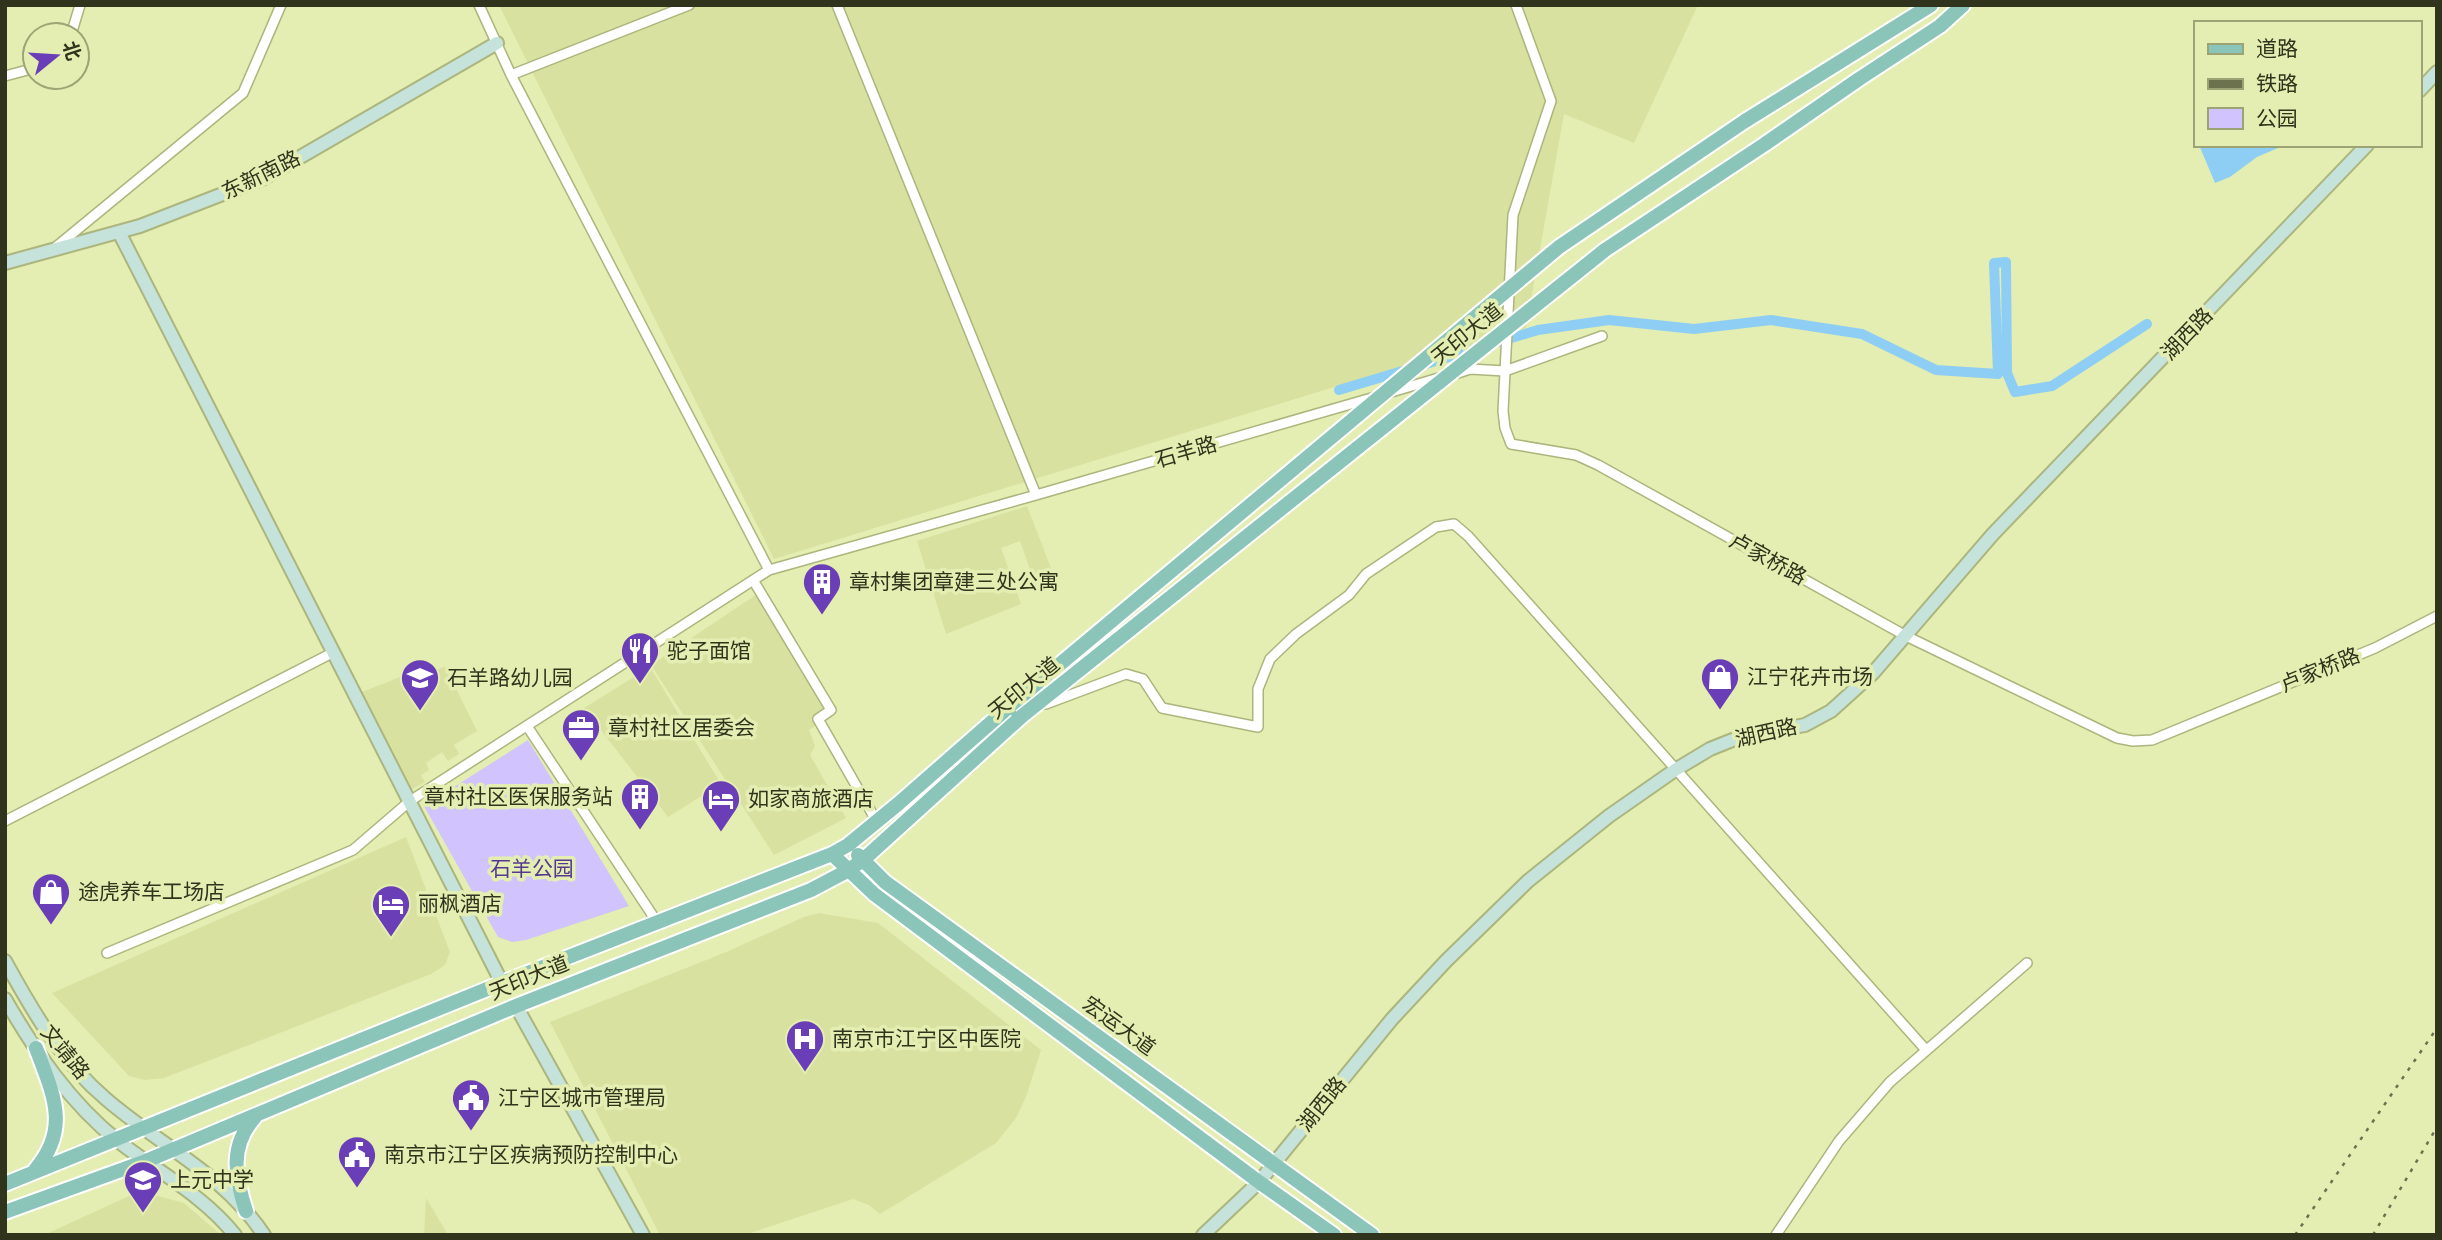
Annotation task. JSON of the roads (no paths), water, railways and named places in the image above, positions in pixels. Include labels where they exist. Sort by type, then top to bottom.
[{"type":"main road","name":"天印大道","points":[[5,1184],[502,983],[832,854],[848,845],[1011,705],[1559,247],[1745,121],[1931,5]]},
{"type":"main road","name":"天印大道","points":[[5,1212],[146,1161],[516,1006],[811,890],[847,871],[863,860],[1022,716],[1605,250],[1940,26],[1963,5]]},
{"type":"main road","points":[[1011,705],[1022,716]]},
{"type":"main road","name":"宏运大道","points":[[848,845],[885,882],[1371,1235]]},
{"type":"main road","name":"宏运大道","points":[[832,854],[874,894],[1334,1235]]},
{"type":"main road","points":[[32,1174],[46,1157],[57,1129],[52,1093],[36,1048]]},
{"type":"main road","points":[[246,1210],[238,1188],[235,1163],[247,1126],[257,1114]]},
{"type":"street","points":[[53,250],[243,93],[281,5]]},
{"type":"street","points":[[479,5],[511,75],[769,570]]},
{"type":"street","points":[[511,75],[689,5]]},
{"type":"street","points":[[837,5],[1036,495]]},
{"type":"street","name":"卢家桥路","points":[[1516,5],[1551,101],[1513,215],[1503,411],[1511,444],[1576,455],[1598,464],[1906,636],[2117,738],[2133,741],[2152,740],[2375,648],[2437,617]]},
{"type":"street","name":"东新南路","points":[[5,263],[140,226],[264,178],[497,43]]},
{"type":"street","points":[[2421,89],[2437,72]]},
{"type":"street","name":"湖西路","points":[[1203,1235],[1259,1182],[1392,1019],[1528,880],[1609,816],[1675,770],[1710,749],[1740,737],[1805,725],[1831,711],[1872,673],[1993,534],[2365,147]]},
{"type":"street","points":[[119,232],[502,983]]},
{"type":"street","name":"石羊路","points":[[107,953],[353,850],[410,801],[769,570],[1470,369],[1504,371],[1602,336]]},
{"type":"street","points":[[1022,716],[1055,699],[1126,674],[1143,679],[1162,708],[1258,727],[1258,689],[1270,659],[1296,634],[1349,595],[1366,574],[1436,527],[1454,524],[1468,536],[1926,1050]]},
{"type":"street","points":[[753,580],[831,710],[818,719],[877,822]]},
{"type":"street","points":[[5,821],[334,652]]},
{"type":"street","points":[[527,726],[657,922]]},
{"type":"street","name":"文靖路","points":[[5,961],[31,1007],[73,1066],[105,1098],[142,1128],[175,1149],[226,1190],[246,1210],[264,1235]]},
{"type":"street","points":[[1776,1235],[1839,1141],[1890,1082],[2026,963]]},
{"type":"street","name":"文靖路","points":[[5,999],[52,1073],[79,1104],[116,1139],[197,1197],[235,1235]]},
{"type":"street","points":[[516,1006],[643,1235]]},
{"type":"water","points":[[2200,147],[2280,147],[2257,157],[2230,177],[2215,183]]},
{"type":"waterway","points":[[1498,342],[1538,330],[1609,320],[1694,329],[1771,320],[1862,334],[1936,370],[1998,374],[1994,263],[2006,262],[2007,373],[2015,392],[2052,386],[2147,324]]},
{"type":"waterway","points":[[1339,390],[1479,348]]},
{"type":"railway","points":[[2295,1235],[2437,1028]]},
{"type":"railway","points":[[2373,1235],[2437,1127]]},
{"type":"place","name":"章村集团章建三处公寓","points":[[822,616]]},
{"type":"place","name":"驼子面馆","points":[[640,685]]},
{"type":"place","name":"江宁花卉市场","points":[[1720,711]]},
{"type":"place","name":"石羊路幼儿园","points":[[420,712]]},
{"type":"place","name":"章村社区居委会","points":[[581,762]]},
{"type":"place","name":"章村社区医保服务站","points":[[640,831]]},
{"type":"place","name":"如家商旅酒店","points":[[721,833]]},
{"type":"place","name":"途虎养车工场店","points":[[51,926]]},
{"type":"place","name":"丽枫酒店","points":[[391,938]]},
{"type":"place","name":"南京市江宁区中医院","points":[[805,1073]]},
{"type":"place","name":"江宁区城市管理局","points":[[471,1132]]},
{"type":"place","name":"南京市江宁区疾病预防控制中心","points":[[357,1189]]},
{"type":"place","name":"上元中学","points":[[143,1214]]},
{"type":"park label","name":"石羊公园","points":[[532,869]]}]
